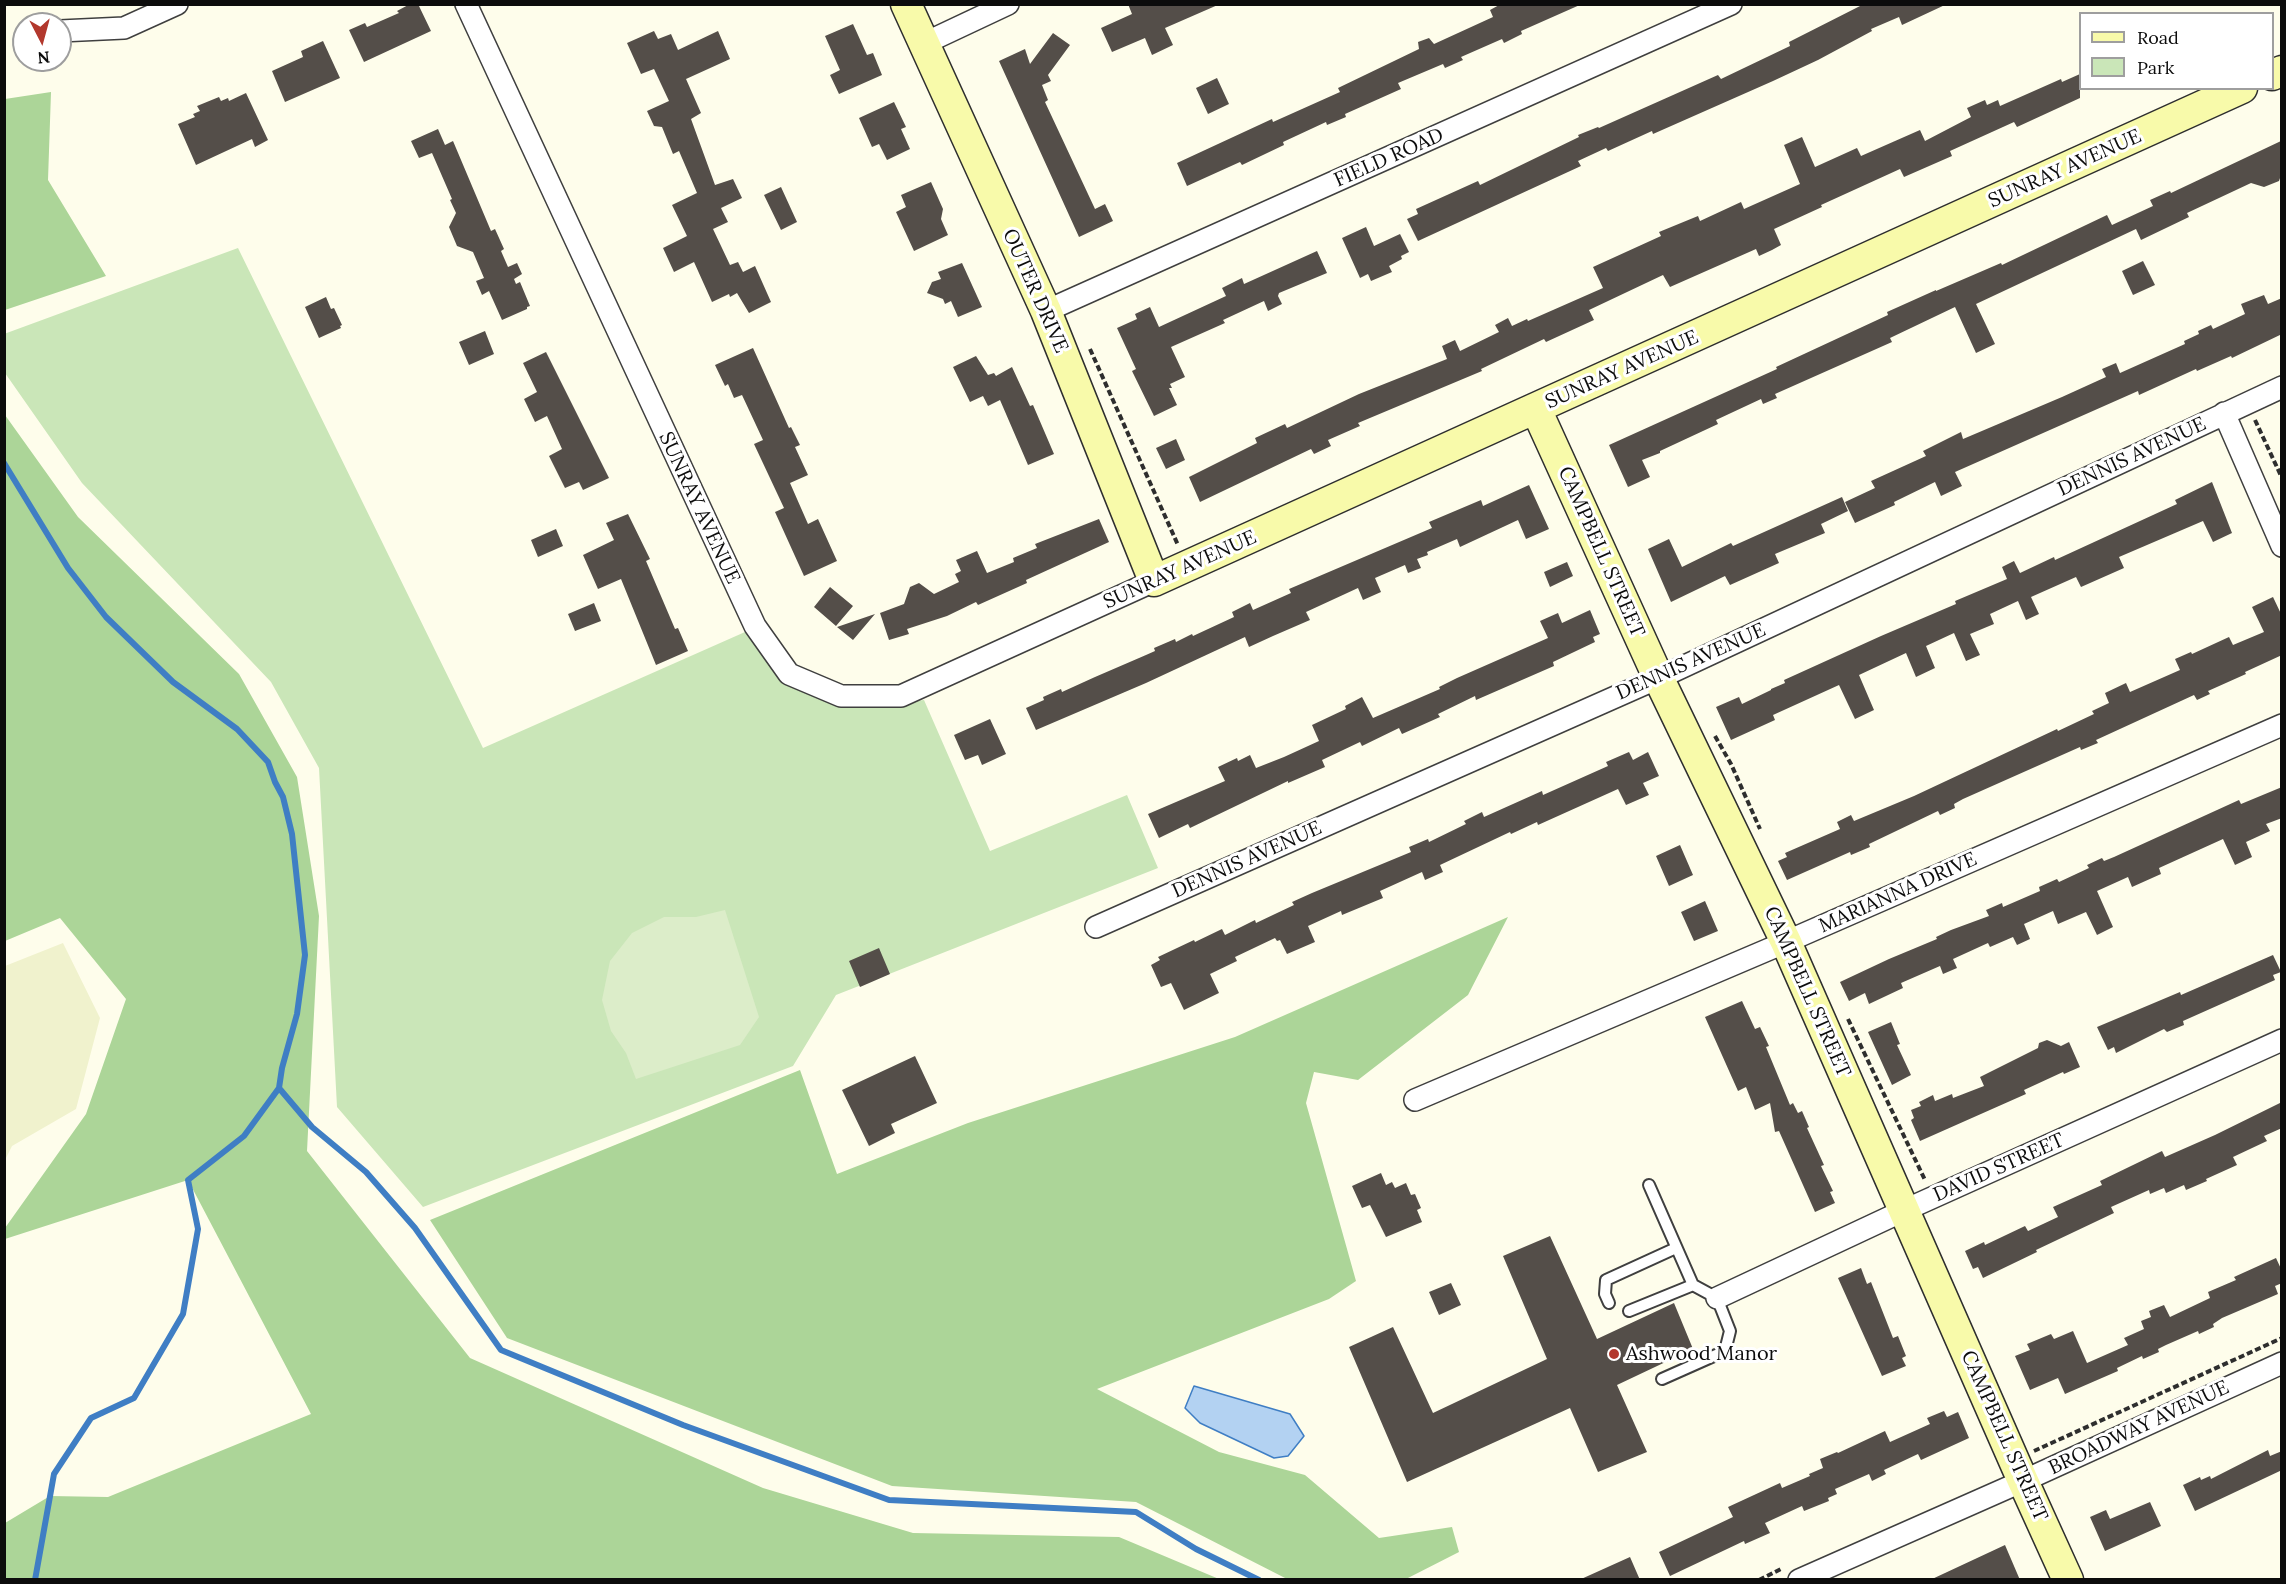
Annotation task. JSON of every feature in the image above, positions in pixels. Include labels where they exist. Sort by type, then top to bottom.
[{"type":"street","points":[[72,30],[124,28],[177,4]]},
{"type":"street","name":"SUNRAY AVENUE","points":[[466,4],[754,626],[789,674],[841,696],[902,696],[2238,90]]},
{"type":"street","name":"OUTER DRIVE","points":[[906,4],[1046,311],[1154,581]]},
{"type":"street","points":[[923,44],[1008,4]]},
{"type":"street","name":"FIELD ROAD","points":[[1046,311],[1731,4]]},
{"type":"street","name":"DENNIS AVENUE","points":[[1096,927],[1658,677],[2282,387]]},
{"type":"street","name":"CAMPBELL STREET","points":[[1536,409],[1658,677],[1786,942],[1918,1205],[2023,1481],[2068,1580]]},
{"type":"street","points":[[2224,413],[2282,546]]},
{"type":"street","name":"MARIANNA DRIVE","points":[[1415,1100],[1786,942],[2282,725]]},
{"type":"street","name":"DAVID STREET","points":[[1717,1298],[2282,1040]]},
{"type":"street","name":"BROADWAY AVENUE","points":[[1795,1572],[2023,1481],[2282,1363]]},
{"type":"lane","points":[[1649,1185],[1693,1285],[1717,1298],[1730,1331],[1725,1350],[1662,1379]]},
{"type":"lane","points":[[1609,1303],[1605,1294],[1606,1280],[1676,1248]]},
{"type":"lane","points":[[1629,1311],[1693,1285]]},
{"type":"path","points":[[2246,425],[2264,417]]},
{"type":"path","points":[[2255,420],[2282,478]]},
{"type":"path","points":[[1714,734],[1731,764],[1765,838]]},
{"type":"path","points":[[1846,1014],[1928,1188],[1918,1205]]},
{"type":"path","points":[[2033,1451],[2282,1338]]},
{"type":"path","points":[[1759,1580],[1795,1572]]},
{"type":"green space","points":[[51,92],[48,180],[106,276],[5,310],[5,99]]},
{"type":"green space","points":[[238,248],[483,748],[745,632],[796,680],[879,706],[924,700],[990,851],[1127,795],[1158,868],[836,995],[793,1066],[423,1207],[337,1107],[319,768],[271,682],[82,483],[5,373],[4,334]]},
{"type":"green space","points":[[5,415],[78,517],[239,674],[297,777],[319,916],[307,1151],[470,1358],[763,1488],[913,1533],[1119,1537],[1219,1579],[5,1579],[5,1523],[50,1496],[108,1497],[311,1414],[188,1180],[5,1239],[5,1228],[86,1114],[126,999],[60,918],[5,941]]},
{"type":"green space","points":[[725,910],[759,1017],[740,1045],[636,1079],[626,1053],[611,1031],[602,1000],[610,961],[632,933],[664,917],[696,917]]},
{"type":"green space","points":[[1508,917],[1468,995],[1358,1080],[1314,1072],[1306,1103],[1356,1281],[1329,1299],[1097,1389],[1219,1452],[1305,1475],[1379,1538],[1452,1527],[1459,1552],[1406,1579],[1287,1579],[1136,1502],[892,1486],[507,1338],[430,1220],[800,1070],[837,1174],[968,1123],[1235,1037]]},
{"type":"green space","points":[[63,943],[100,1018],[76,1109],[12,1146],[5,1160],[5,966]]},
{"type":"water","points":[[1194,1386],[1290,1414],[1304,1436],[1288,1456],[1274,1458],[1200,1423],[1185,1408]]},
{"type":"building","points":[[410,4],[418,4],[431,31],[364,62],[349,30],[365,23],[367,27],[399,13],[397,11]]},
{"type":"building","points":[[1128,4],[1220,4],[1165,28],[1173,45],[1152,55],[1145,38],[1112,52],[1101,28],[1132,14]]},
{"type":"building","points":[[1501,4],[1582,4],[1521,31],[1522,34],[1504,43],[1502,39],[1461,57],[1463,60],[1445,68],[1443,64],[1398,83],[1401,89],[1345,114],[1346,117],[1327,125],[1326,122],[1242,165],[1240,162],[1187,186],[1177,163],[1272,119],[1273,122],[1340,92],[1338,88],[1419,49],[1418,42],[1429,38],[1434,44],[1493,17],[1490,10]]},
{"type":"building","points":[[1864,4],[1947,4],[1902,25],[1899,17],[1871,29],[1872,31],[1818,60],[1653,134],[1652,131],[1608,151],[1606,148],[1578,161],[1581,166],[1418,241],[1407,219],[1418,214],[1416,209],[1478,181],[1480,185],[1579,137],[1578,135],[1599,128],[1718,75],[1721,79],[1790,46],[1789,42]]},
{"type":"building","points":[[853,24],[867,55],[873,53],[882,75],[839,94],[830,75],[840,70],[825,36]]},
{"type":"building","points":[[654,31],[658,39],[671,34],[678,50],[718,31],[730,59],[686,79],[701,113],[691,119],[715,185],[733,179],[742,198],[721,208],[728,222],[713,229],[730,265],[738,262],[743,272],[755,266],[771,302],[749,313],[737,293],[712,302],[694,262],[674,272],[663,248],[687,236],[672,205],[697,193],[679,151],[673,154],[662,127],[654,126],[647,111],[669,101],[654,69],[641,74],[627,43]]},
{"type":"building","points":[[1053,33],[1070,45],[1048,75],[1051,81],[1042,85],[1048,100],[1045,102],[1095,209],[1105,204],[1113,221],[1079,237],[999,61],[1025,49],[1030,64]]},
{"type":"building","points":[[323,41],[340,78],[285,102],[272,71],[303,57],[301,51]]},
{"type":"building","points":[[2079,74],[2080,98],[2017,127],[2014,122],[1950,151],[1952,156],[1904,177],[1900,169],[1821,205],[1822,207],[1774,229],[1781,245],[1759,256],[1756,249],[1670,287],[1663,275],[1589,310],[1594,320],[1546,342],[1544,339],[1481,369],[1482,371],[1358,423],[1360,426],[1328,440],[1331,446],[1314,454],[1311,449],[1200,502],[1189,477],[1257,443],[1255,438],[1285,424],[1287,428],[1359,394],[1447,359],[1442,346],[1455,340],[1460,351],[1499,332],[1495,325],[1508,318],[1512,326],[1527,319],[1528,321],[1603,288],[1593,267],[1661,236],[1659,232],[1698,216],[1700,221],[1741,202],[1744,209],[1800,184],[1784,145],[1802,137],[1815,167],[1857,148],[1861,156],[1920,130],[1925,141],[1971,117],[1967,108],[1985,100],[1987,105],[1998,100],[2000,106],[2061,79],[2062,82]]},
{"type":"building","points":[[1217,78],[1229,104],[1208,114],[1196,88]]},
{"type":"building","points":[[246,93],[268,140],[255,147],[252,139],[196,165],[178,124],[195,117],[193,114],[200,111],[197,106],[219,97],[221,101],[228,98],[229,101]]},
{"type":"building","points":[[894,102],[906,127],[901,129],[910,149],[887,160],[879,144],[872,147],[859,118]]},
{"type":"building","points":[[438,129],[445,145],[453,141],[491,231],[495,229],[504,249],[501,251],[508,267],[517,263],[522,274],[514,279],[516,284],[520,282],[530,306],[502,320],[489,291],[482,295],[476,281],[484,278],[473,252],[457,246],[449,227],[456,213],[432,153],[419,158],[411,141]]},
{"type":"building","points":[[2281,141],[2279,181],[2264,187],[2251,183],[2187,213],[2189,217],[2141,240],[2136,229],[1976,304],[1995,344],[1976,353],[1955,307],[1890,338],[1892,342],[1775,394],[1777,398],[1763,404],[1761,399],[1716,420],[1718,424],[1642,460],[1650,477],[1628,487],[1609,445],[1777,369],[1776,367],[1888,315],[1887,312],[2001,263],[2002,265],[2107,215],[2112,225],[2153,206],[2150,200],[2170,191],[2171,193]]},
{"type":"building","points":[[931,182],[943,209],[941,219],[948,235],[914,251],[896,212],[906,207],[901,195]]},
{"type":"building","points":[[781,187],[797,222],[781,230],[764,195]]},
{"type":"building","points":[[1366,227],[1374,246],[1400,234],[1409,252],[1389,266],[1392,272],[1371,281],[1368,274],[1360,278],[1342,238]]},
{"type":"building","points":[[1317,251],[1327,273],[1279,293],[1282,304],[1268,311],[1264,301],[1223,320],[1225,323],[1171,347],[1185,377],[1170,384],[1172,388],[1169,388],[1177,405],[1154,416],[1132,371],[1136,369],[1117,328],[1137,319],[1135,314],[1150,307],[1159,327],[1226,296],[1222,288],[1242,278],[1244,284]]},
{"type":"building","points":[[2143,261],[2155,285],[2133,295],[2122,271]]},
{"type":"building","points":[[962,263],[982,307],[958,317],[951,301],[945,304],[943,299],[927,293],[932,282],[941,279],[938,272]]},
{"type":"building","points":[[2264,295],[2268,304],[2282,298],[2282,334],[2232,358],[2231,356],[2197,371],[2196,369],[2139,395],[2138,391],[1955,472],[1962,486],[1941,496],[1935,482],[1894,502],[1895,505],[1855,523],[1845,502],[1875,488],[1871,481],[1926,456],[1923,451],[1961,432],[1963,439],[2106,377],[2102,369],[2116,363],[2120,373],[2185,344],[2184,341],[2199,334],[2198,331],[2211,325],[2213,329],[2245,314],[2241,304]]},
{"type":"building","points":[[326,297],[342,325],[341,328],[319,338],[305,307]]},
{"type":"building","points":[[485,331],[494,354],[469,365],[459,342]]},
{"type":"building","points":[[753,348],[789,428],[791,427],[800,445],[795,447],[808,475],[790,483],[808,524],[818,519],[837,561],[804,576],[775,512],[784,508],[754,444],[763,440],[742,395],[734,398],[728,384],[725,386],[715,365]]},
{"type":"building","points":[[546,352],[609,478],[583,490],[579,482],[565,488],[549,456],[562,449],[547,416],[535,422],[524,399],[537,392],[523,363]]},
{"type":"building","points":[[976,356],[988,375],[994,373],[996,376],[1012,367],[1030,406],[1033,405],[1054,454],[1028,465],[1000,400],[988,406],[983,396],[970,402],[953,367]]},
{"type":"building","points":[[1176,439],[1185,460],[1166,469],[1156,448]]},
{"type":"building","points":[[2212,482],[2232,533],[2213,542],[2203,521],[2119,557],[2124,568],[2081,587],[2076,577],[2031,597],[2039,614],[2026,620],[2018,601],[1990,614],[1994,624],[1970,634],[1980,655],[1966,661],[1954,633],[1926,646],[1935,668],[1916,677],[1906,653],[1859,675],[1874,710],[1855,719],[1839,685],[1773,715],[1775,720],[1731,740],[1716,707],[1739,697],[1742,704],[1785,683],[1784,680],[1956,604],[1955,601],[2007,579],[2002,567],[2014,561],[2020,573],[2054,557],[2055,560],[2177,504],[2175,500]]},
{"type":"building","points":[[1529,485],[1549,529],[1526,539],[1518,520],[1460,547],[1457,539],[1417,559],[1421,568],[1408,573],[1405,565],[1375,578],[1381,592],[1363,600],[1358,588],[1306,612],[1310,620],[1249,647],[1245,637],[1036,730],[1026,708],[1044,700],[1043,697],[1061,689],[1062,692],[1155,651],[1154,648],[1175,639],[1176,642],[1192,634],[1193,636],[1234,617],[1232,612],[1250,603],[1253,610],[1291,593],[1289,589],[1432,528],[1429,522],[1481,500],[1483,506]]},
{"type":"building","points":[[1842,497],[1848,511],[1821,524],[1825,533],[1775,554],[1779,563],[1730,585],[1725,576],[1671,602],[1648,549],[1669,539],[1682,567],[1731,543],[1733,546]]},
{"type":"building","points":[[628,514],[650,559],[646,561],[675,629],[678,628],[688,651],[656,665],[621,579],[598,589],[583,555],[614,540],[606,523]]},
{"type":"building","points":[[1099,519],[1109,542],[978,605],[976,602],[947,616],[907,629],[909,634],[889,640],[880,613],[904,604],[910,587],[919,583],[934,594],[959,582],[955,574],[961,571],[956,560],[977,551],[987,573],[1014,562],[1013,558],[1037,548],[1035,544]]},
{"type":"building","points":[[556,529],[563,546],[538,557],[531,540]]},
{"type":"building","points":[[1567,562],[1573,576],[1550,587],[1544,572]]},
{"type":"building","points":[[830,587],[853,606],[836,626],[814,607]]},
{"type":"building","points":[[2273,597],[2282,616],[2282,655],[2208,691],[2210,694],[2197,700],[2194,695],[2096,740],[2098,743],[2081,750],[2080,747],[1963,799],[1954,804],[1955,808],[1940,815],[1938,811],[1869,844],[1870,847],[1851,855],[1850,852],[1787,880],[1778,861],[1787,857],[1785,853],[1840,829],[1837,822],[1851,815],[1854,821],[1914,796],[2094,714],[2092,711],[2109,703],[2105,693],[2126,683],[2130,692],[2180,670],[2175,659],[2229,637],[2233,645],[2264,632],[2252,607]]},
{"type":"building","points":[[594,603],[601,621],[575,631],[568,614]]},
{"type":"building","points":[[1590,610],[1600,634],[1593,637],[1595,642],[1553,662],[1554,666],[1476,700],[1475,696],[1438,714],[1440,717],[1402,734],[1399,728],[1362,746],[1360,742],[1322,760],[1325,767],[1288,783],[1288,781],[1190,828],[1188,824],[1159,838],[1148,814],[1225,781],[1218,767],[1250,755],[1256,768],[1284,757],[1319,741],[1312,725],[1346,709],[1345,706],[1362,697],[1373,718],[1548,638],[1540,621],[1558,613],[1562,623]]},
{"type":"building","points":[[875,614],[853,640],[837,627]]},
{"type":"building","points":[[990,719],[1006,754],[982,765],[978,755],[965,760],[954,735]]},
{"type":"building","points":[[1629,752],[1633,760],[1648,752],[1659,776],[1643,783],[1649,795],[1626,805],[1618,789],[1538,825],[1537,822],[1511,834],[1510,832],[1440,865],[1443,872],[1425,880],[1422,872],[1380,891],[1383,898],[1342,915],[1341,911],[1308,926],[1315,942],[1287,954],[1280,940],[1277,941],[1275,938],[1235,957],[1237,961],[1210,974],[1219,993],[1184,1010],[1171,983],[1161,987],[1151,965],[1160,960],[1158,957],[1222,929],[1225,935],[1255,920],[1256,923],[1294,905],[1292,902],[1411,852],[1409,847],[1428,839],[1429,842],[1466,824],[1464,821],[1482,812],[1484,817],[1542,791],[1543,795],[1608,766],[1606,762]]},
{"type":"building","points":[[2282,787],[2282,818],[2266,824],[2270,831],[2246,842],[2252,857],[2235,865],[2223,839],[2159,868],[2161,874],[2132,887],[2128,877],[2097,891],[2113,927],[2097,935],[2086,912],[2058,924],[2053,911],[2024,924],[2030,939],[2017,945],[2013,937],[1990,947],[1988,943],[1953,959],[1957,968],[1943,974],[1940,966],[1901,983],[1903,988],[1869,1004],[1865,993],[1849,1001],[1840,982],[1937,939],[1936,937],[1951,930],[1989,916],[1986,910],[2002,903],[2003,907],[2040,891],[2039,887],[2057,879],[2059,882],[2089,868],[2087,865],[2102,858],[2104,861],[2114,857],[2239,800],[2241,804]]},
{"type":"building","points":[[1680,845],[1693,875],[1669,886],[1656,856]]},
{"type":"building","points":[[1705,901],[1718,931],[1694,941],[1681,912]]},
{"type":"building","points":[[879,948],[890,974],[860,987],[849,961]]},
{"type":"building","points":[[2273,955],[2281,972],[2273,975],[2275,980],[2183,1021],[2184,1025],[2167,1032],[2164,1029],[2116,1053],[2114,1047],[2108,1050],[2097,1027],[2180,992],[2181,995]]},
{"type":"building","points":[[1742,1001],[1755,1029],[1760,1027],[1769,1046],[1766,1047],[1790,1105],[1793,1103],[1798,1113],[1802,1111],[1824,1165],[1821,1166],[1833,1191],[1830,1192],[1835,1203],[1815,1212],[1779,1131],[1775,1132],[1770,1103],[1755,1110],[1746,1087],[1738,1091],[1705,1017]]},
{"type":"building","points":[[1891,1022],[1900,1044],[1897,1045],[1911,1075],[1892,1085],[1868,1032]]},
{"type":"building","points":[[2047,1040],[2061,1046],[2069,1042],[2080,1067],[2064,1074],[2063,1072],[2024,1090],[2026,1094],[1920,1141],[1911,1120],[1914,1118],[1911,1110],[1921,1106],[1919,1102],[1933,1095],[1935,1101],[1952,1094],[1953,1098],[1984,1086],[1980,1077],[2038,1048],[2039,1043]]},
{"type":"building","points":[[915,1056],[937,1103],[891,1124],[895,1133],[869,1146],[842,1090]]},
{"type":"building","points":[[2282,1102],[2282,1128],[2264,1136],[2267,1141],[2233,1157],[2237,1165],[2186,1190],[2184,1185],[2166,1193],[2164,1188],[2150,1194],[2149,1190],[2111,1207],[2114,1213],[1983,1278],[1978,1267],[1973,1269],[1965,1251],[1984,1242],[1985,1245],[2025,1226],[2028,1231],[2058,1217],[2053,1207],[2102,1185],[2100,1181],[2162,1151],[2165,1157]]},
{"type":"building","points":[[1381,1173],[1386,1185],[1392,1182],[1395,1188],[1406,1183],[1411,1195],[1415,1194],[1421,1208],[1417,1210],[1422,1222],[1386,1237],[1370,1205],[1362,1208],[1352,1186]]},
{"type":"building","name":"Ashwood Manor","points":[[1550,1236],[1597,1339],[1674,1303],[1693,1349],[1617,1385],[1647,1452],[1598,1472],[1570,1408],[1407,1482],[1349,1347],[1393,1327],[1433,1413],[1547,1359],[1503,1256]]},
{"type":"building","points":[[2276,1258],[2282,1271],[2282,1283],[2275,1286],[2278,1294],[2222,1318],[2213,1324],[2214,1327],[2199,1334],[2198,1331],[2166,1345],[2158,1349],[2159,1352],[2143,1359],[2142,1356],[2117,1368],[2118,1371],[2065,1394],[2058,1378],[2030,1390],[2015,1356],[2030,1350],[2027,1344],[2051,1334],[2054,1339],[2073,1331],[2087,1363],[2128,1345],[2124,1338],[2144,1329],[2141,1321],[2151,1317],[2149,1311],[2164,1305],[2170,1317],[2210,1298],[2208,1292],[2236,1280],[2234,1277]]},
{"type":"building","points":[[1861,1268],[1867,1284],[1871,1282],[1893,1338],[1898,1336],[1906,1356],[1902,1358],[1906,1366],[1882,1376],[1838,1278]]},
{"type":"building","points":[[1451,1283],[1461,1305],[1439,1315],[1429,1292]]},
{"type":"building","points":[[1944,1411],[1947,1417],[1958,1412],[1969,1438],[1921,1460],[1918,1454],[1884,1470],[1886,1474],[1872,1481],[1869,1474],[1835,1489],[1837,1494],[1828,1498],[1829,1501],[1804,1511],[1802,1506],[1765,1523],[1770,1533],[1745,1544],[1744,1541],[1670,1576],[1659,1552],[1733,1517],[1728,1507],[1780,1483],[1782,1488],[1810,1476],[1809,1474],[1823,1468],[1820,1459],[1885,1431],[1890,1442],[1930,1424],[1927,1418]]},
{"type":"building","points":[[2268,1450],[2270,1456],[2282,1451],[2282,1470],[2195,1511],[2183,1485],[2200,1477],[2201,1480],[2210,1476],[2211,1479]]},
{"type":"building","points":[[2150,1502],[2161,1526],[2105,1551],[2090,1517],[2106,1510],[2110,1519]]},
{"type":"building","points":[[2005,1545],[2020,1580],[1930,1580]]},
{"type":"building","points":[[1630,1557],[1640,1580],[1579,1580]]},
{"type":"waterway","points":[[4,463],[68,568],[106,617],[173,682],[237,729],[268,762],[283,797],[292,834],[305,955],[297,1014],[282,1068],[279,1088]]},
{"type":"waterway","points":[[35,1580],[54,1474],[91,1418],[134,1398],[183,1314],[198,1229],[188,1180],[244,1136],[279,1088],[312,1127],[366,1172],[415,1228],[501,1350],[683,1425],[889,1500],[1136,1512],[1196,1549],[1259,1580]]},
{"type":"place","name":"Ashwood Manor","points":[[1614,1354]]}]
